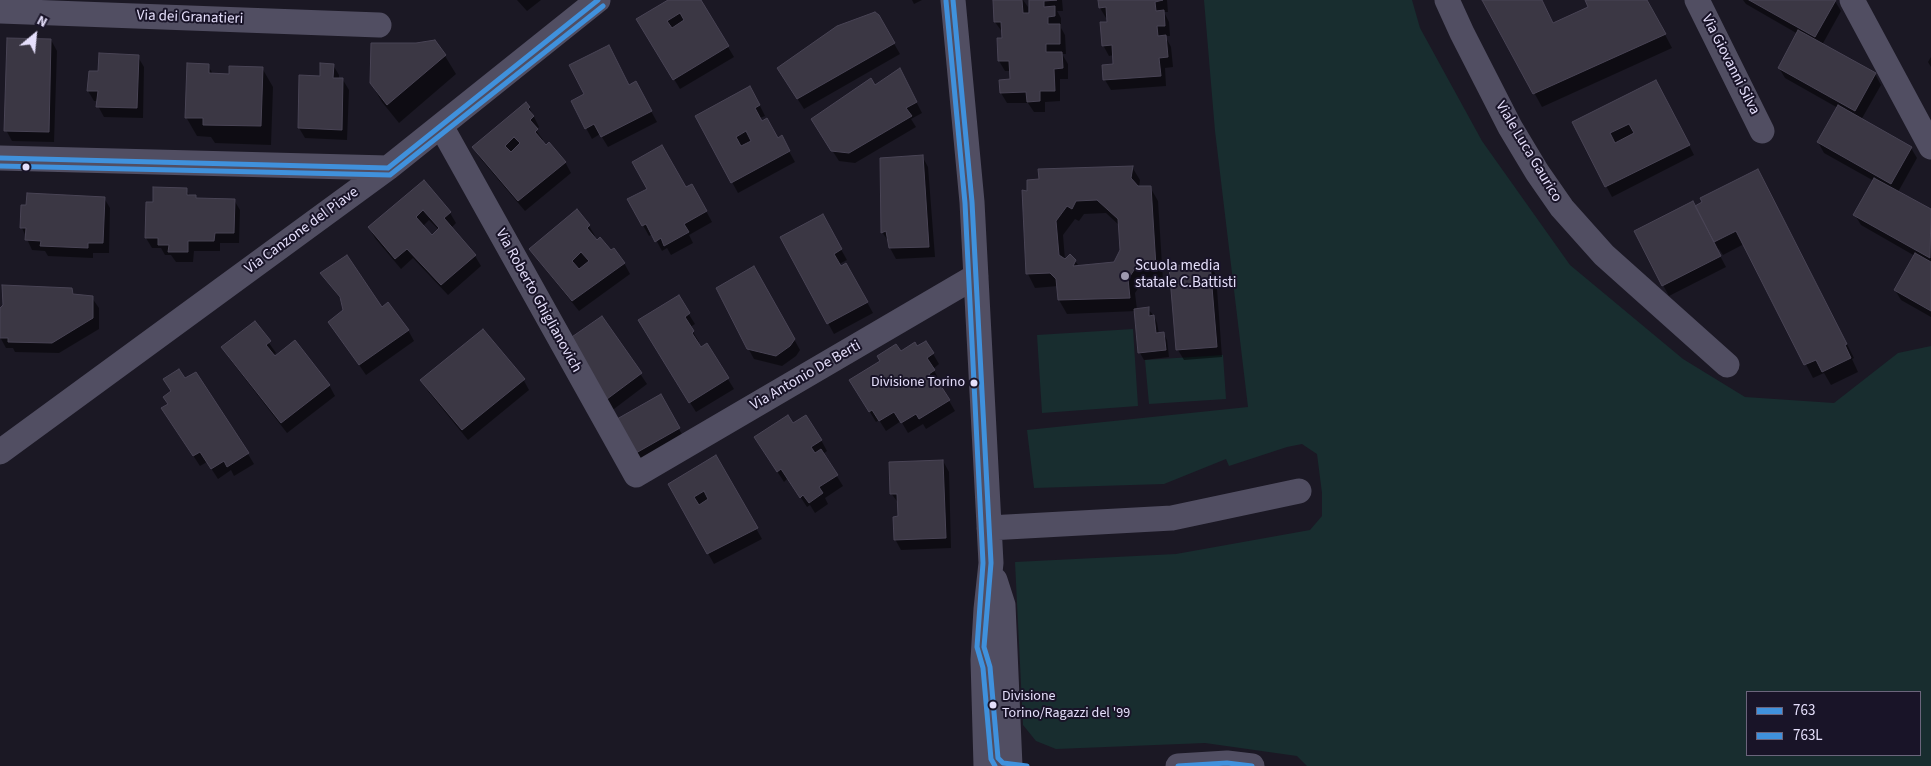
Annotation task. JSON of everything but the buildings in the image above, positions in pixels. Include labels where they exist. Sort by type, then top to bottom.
[{"type":"street","name":"Via Canzone del Piave","points":[[0,452],[388,168],[598,0]]},
{"type":"street","points":[[953,0],[972,202],[991,563],[984,647],[990,667],[998,758],[1008,766]]},
{"type":"street","name":"Viale Luca Gaurico","points":[[1447,0],[1510,127],[1537,172],[1562,208],[1604,255],[1728,365]]},
{"type":"street","name":"Via Giovanni Silva","points":[[1697,0],[1762,131]]},
{"type":"street","points":[[1852,0],[1931,147]]},
{"type":"street","name":"Via dei Granatieri","points":[[0,11],[380,25]]},
{"type":"street","name":"Via Roberto Ghiglianovich","points":[[441,126],[636,475]]},
{"type":"street","points":[[0,158],[388,168]]},
{"type":"street","name":"Via Antonio De Berti","points":[[636,475],[976,276]]},
{"type":"street","points":[[989,528],[1172,518],[1299,491]]},
{"type":"street","points":[[991,563],[1003,605],[1008,766]]},
{"type":"street","points":[[1178,766],[1227,763],[1252,766]]},
{"type":"green space","points":[[1204,0],[1412,0],[1420,28],[1482,141],[1570,265],[1683,359],[1745,397],[1834,403],[1898,353],[1931,346],[1931,766],[1307,766],[1297,756],[1205,743],[1056,749],[1036,741],[1023,725],[1015,562],[1176,554],[1310,530],[1322,516],[1322,493],[1317,454],[1302,444],[1229,466],[1226,459],[1164,484],[1034,488],[1027,430],[1248,407],[1215,131]]},
{"type":"green space","points":[[1133,329],[1138,406],[1042,413],[1037,335]]},
{"type":"green space","points":[[1223,355],[1226,399],[1149,404],[1145,360]]},
{"type":"transit line","name":"763","points":[[0,158],[388,168],[598,0]]},
{"type":"transit line","name":"763","points":[[953,0],[972,202],[991,563],[984,647],[990,667],[998,758],[1003,763],[1027,766]]},
{"type":"transit line","name":"763L","points":[[946,1],[965,203],[983,563],[977,647],[983,668],[991,759],[995,766]]},
{"type":"transit line","name":"763L","points":[[0,166],[390,175],[603,6]]},
{"type":"transit line","name":"763","points":[[1178,766],[1227,763],[1252,766]]},
{"type":"place","name":"Scuola media statale C.Battisti","points":[[1125,276]]},
{"type":"place","name":"Divisione Torino","points":[[974,383]]},
{"type":"place","name":"Divisione Torino/Ragazzi del '99","points":[[993,705]]}]
